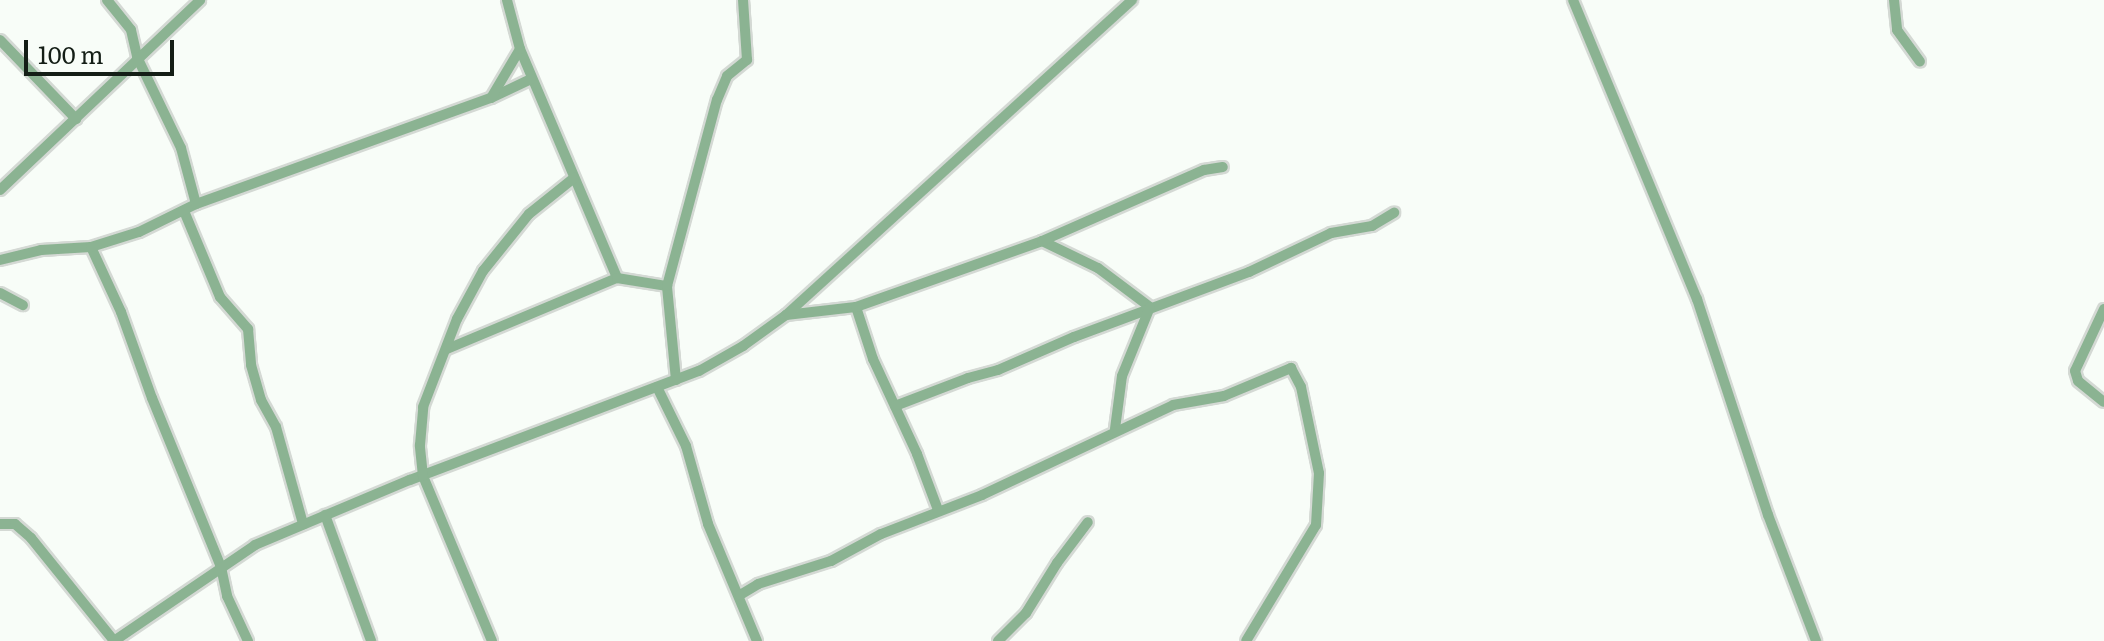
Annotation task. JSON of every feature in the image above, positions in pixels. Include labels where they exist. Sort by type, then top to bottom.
[{"type":"street","points":[[107,0],[131,30],[137,57],[181,148],[196,204]]},
{"type":"street","points":[[0,190],[200,0]]},
{"type":"street","points":[[507,0],[531,79],[617,278]]},
{"type":"street","points":[[676,380],[667,286],[717,100],[727,76],[747,60],[743,0]]},
{"type":"street","points":[[0,524],[15,524],[31,538],[114,641],[255,545],[423,476],[699,371],[743,346],[786,315],[1132,0]]},
{"type":"street","points":[[1573,0],[1697,299],[1768,515],[1816,641]]},
{"type":"street","points":[[1894,0],[1897,30],[1920,62]]},
{"type":"street","points":[[0,40],[76,119]]},
{"type":"street","points":[[491,98],[520,49]]},
{"type":"street","points":[[0,260],[41,250],[91,247],[139,232],[196,204],[491,98],[531,79]]},
{"type":"street","points":[[786,315],[856,307],[1042,241],[1204,170],[1223,167]]},
{"type":"street","points":[[492,641],[423,476],[420,445],[423,407],[467,296],[529,214],[574,178]]},
{"type":"street","points":[[184,211],[220,297],[248,329],[251,365],[261,400],[276,427],[303,524]]},
{"type":"street","points":[[895,406],[998,370],[1150,307],[1249,272],[1331,233],[1372,226],[1394,213]]},
{"type":"street","points":[[1042,241],[1098,268],[1150,307]]},
{"type":"street","points":[[91,247],[121,312],[152,398],[221,567],[227,596],[248,641]]},
{"type":"street","points":[[447,349],[617,278],[667,286]]},
{"type":"street","points":[[0,293],[23,305]]},
{"type":"street","points":[[856,307],[873,359],[938,510]]},
{"type":"street","points":[[1115,429],[1122,376],[1150,307]]},
{"type":"street","points":[[2104,309],[2075,371],[2078,381],[2104,402]]},
{"type":"street","points":[[740,595],[758,584],[811,570],[1173,405],[1224,396],[1291,368],[1301,387],[1319,473],[1316,525],[1246,641]]},
{"type":"street","points":[[657,387],[686,446],[708,524],[757,641]]},
{"type":"street","points":[[325,515],[371,641]]},
{"type":"street","points":[[998,641],[1026,613],[1048,576],[1088,522]]}]
